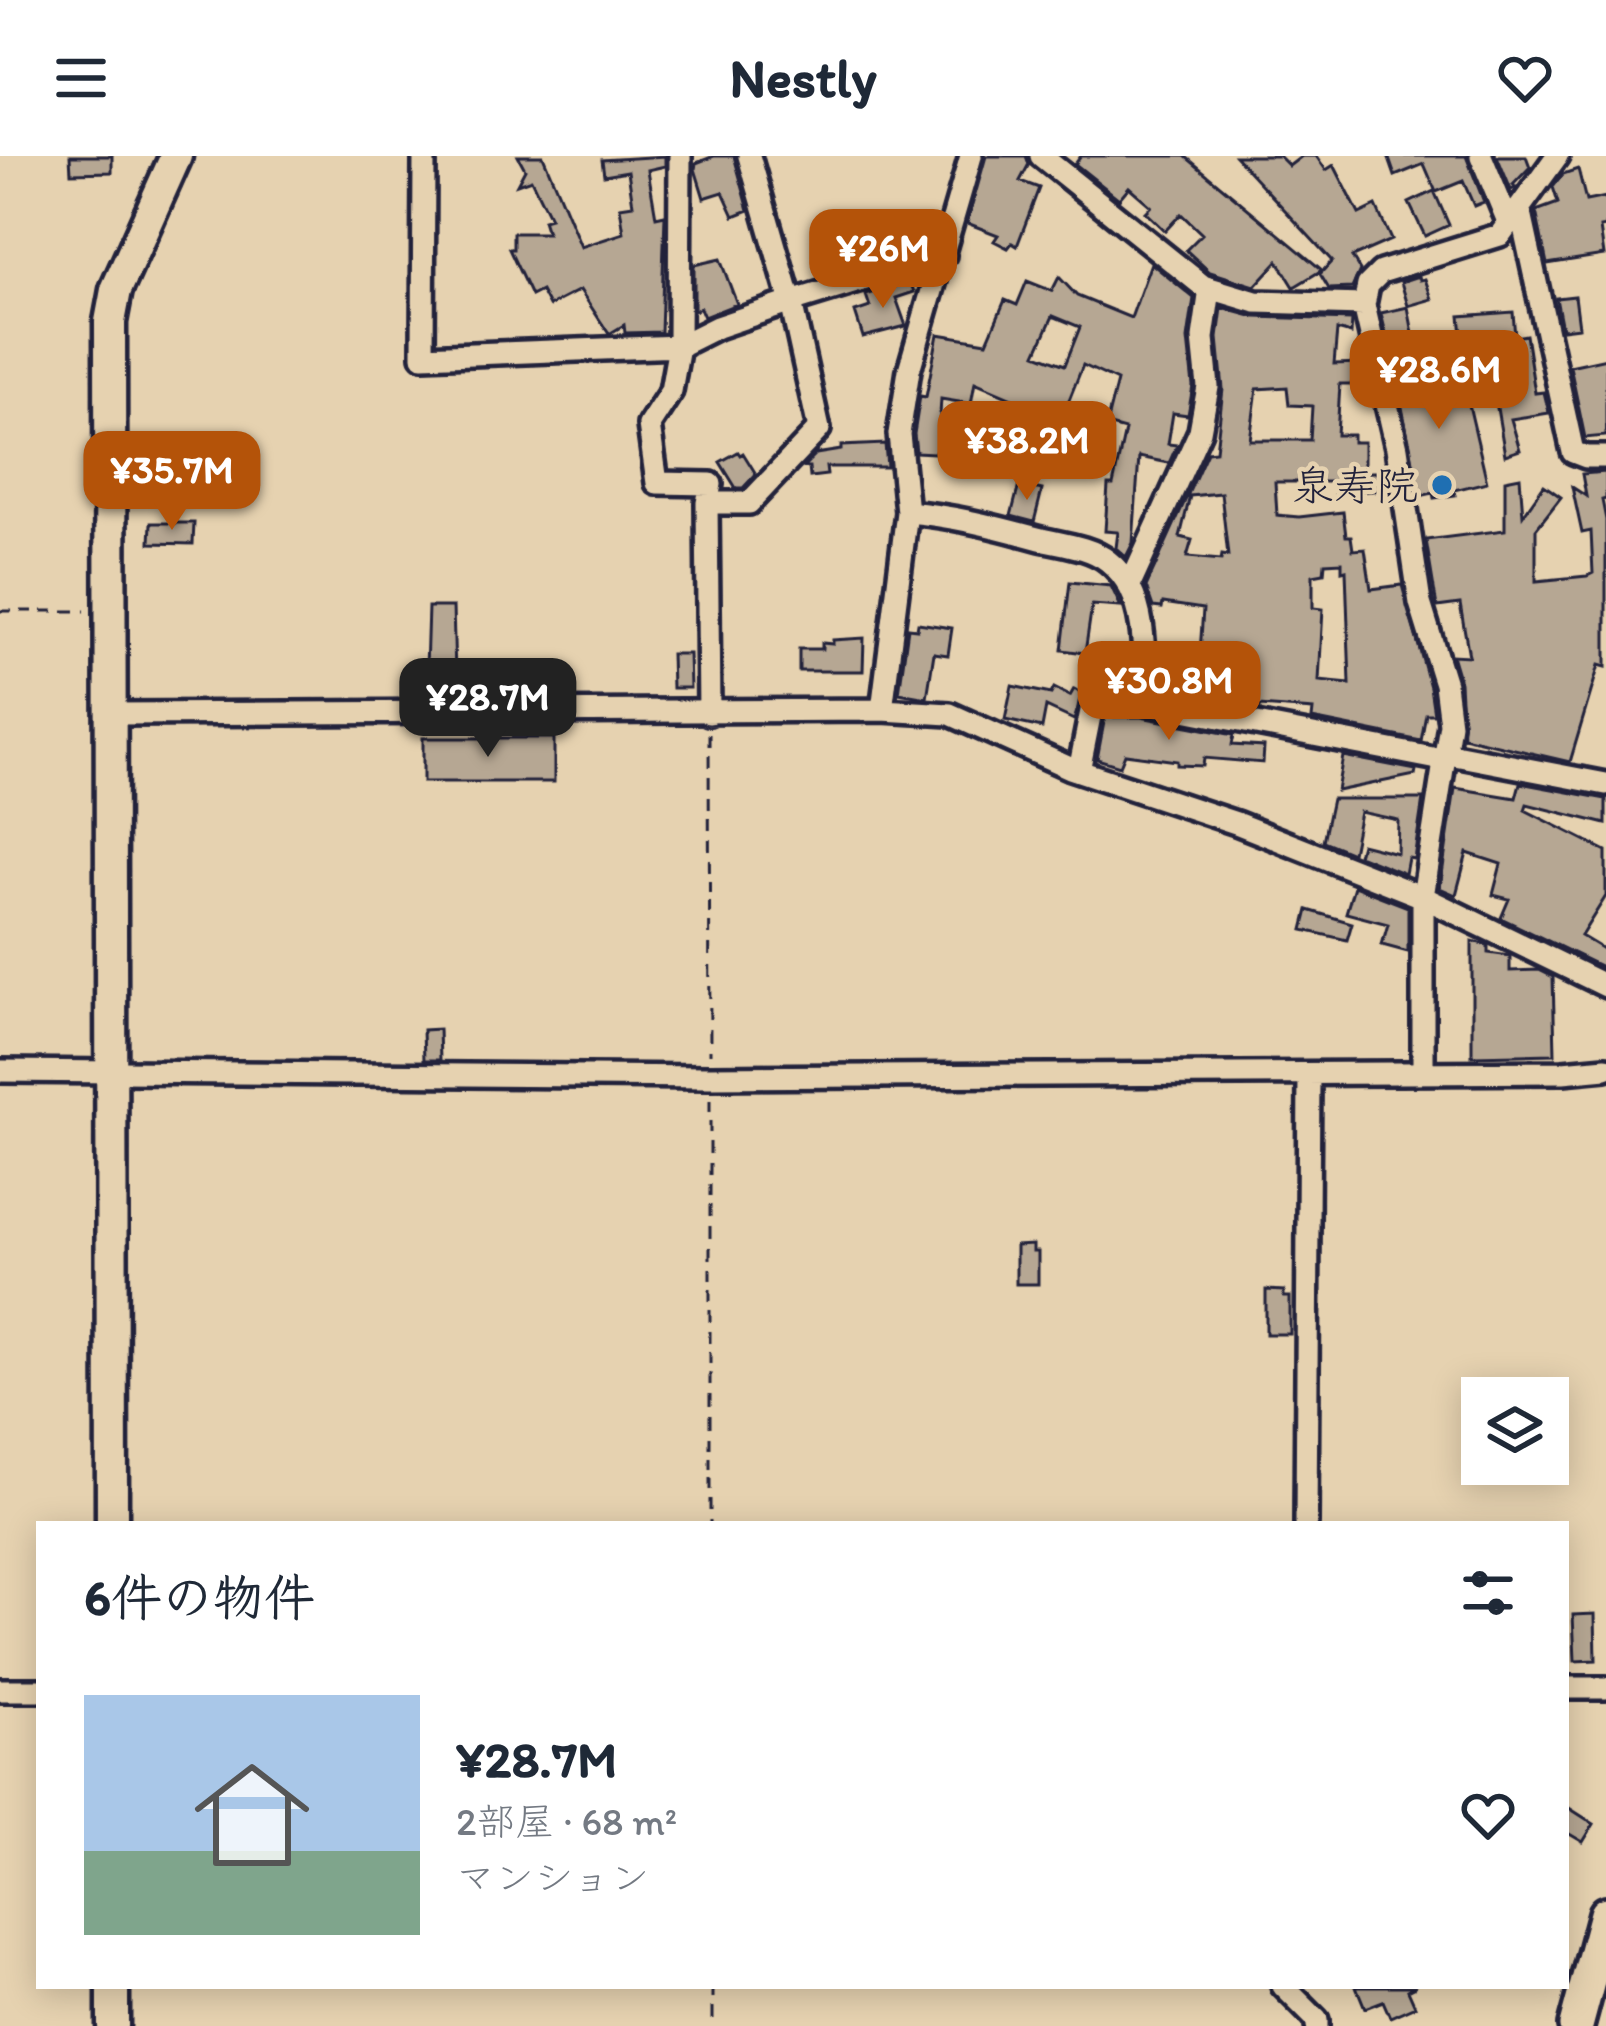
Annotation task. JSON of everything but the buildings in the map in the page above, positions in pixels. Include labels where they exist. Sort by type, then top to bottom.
[{"type":"main road","points":[[1576,2026],[1606,1914]]},
{"type":"street","points":[[112,1521],[110,322],[116,290],[176,156]]},
{"type":"street","points":[[424,156],[423,356],[679,346],[717,327],[944,255]]},
{"type":"street","points":[[680,156],[679,346],[671,391],[649,424],[657,483],[711,484],[707,503],[710,713]]},
{"type":"street","points":[[707,503],[749,502],[819,429],[791,302],[749,156]]},
{"type":"street","points":[[882,710],[908,512],[899,434],[909,370],[971,156]]},
{"type":"street","points":[[1041,156],[1210,289],[1256,302],[1364,305]]},
{"type":"street","points":[[1481,156],[1515,217],[1573,452],[1606,458]]},
{"type":"street","points":[[1423,1071],[1424,897],[1450,724],[1420,603],[1397,448],[1364,305],[1368,285],[1382,272],[1500,235],[1557,156]]},
{"type":"street","points":[[1130,585],[1200,431],[1208,387],[1203,338],[1210,289]]},
{"type":"street","points":[[908,512],[991,524],[1108,561],[1130,585],[1145,644],[1142,702]]},
{"type":"street","points":[[1079,771],[1092,706],[1142,702],[1606,784]]},
{"type":"street","points":[[112,714],[882,710],[950,714],[1079,771],[1236,823],[1424,897],[1606,986]]},
{"type":"street","points":[[0,1071],[710,1078],[1586,1072],[1606,1068]]},
{"type":"street","points":[[1306,1521],[1310,1074]]},
{"type":"street","points":[[1569,1688],[1606,1688]]},
{"type":"street","points":[[0,1690],[36,1690]]},
{"type":"street","points":[[113,1989],[113,2026]]},
{"type":"street","points":[[1285,1989],[1317,2020],[1317,2026]]},
{"type":"path","points":[[0,611],[111,611]]},
{"type":"path","points":[[710,713],[710,1521]]},
{"type":"path","points":[[713,1989],[713,2026]]},
{"type":"place","name":"泉寿院","points":[[1442,485]]}]
